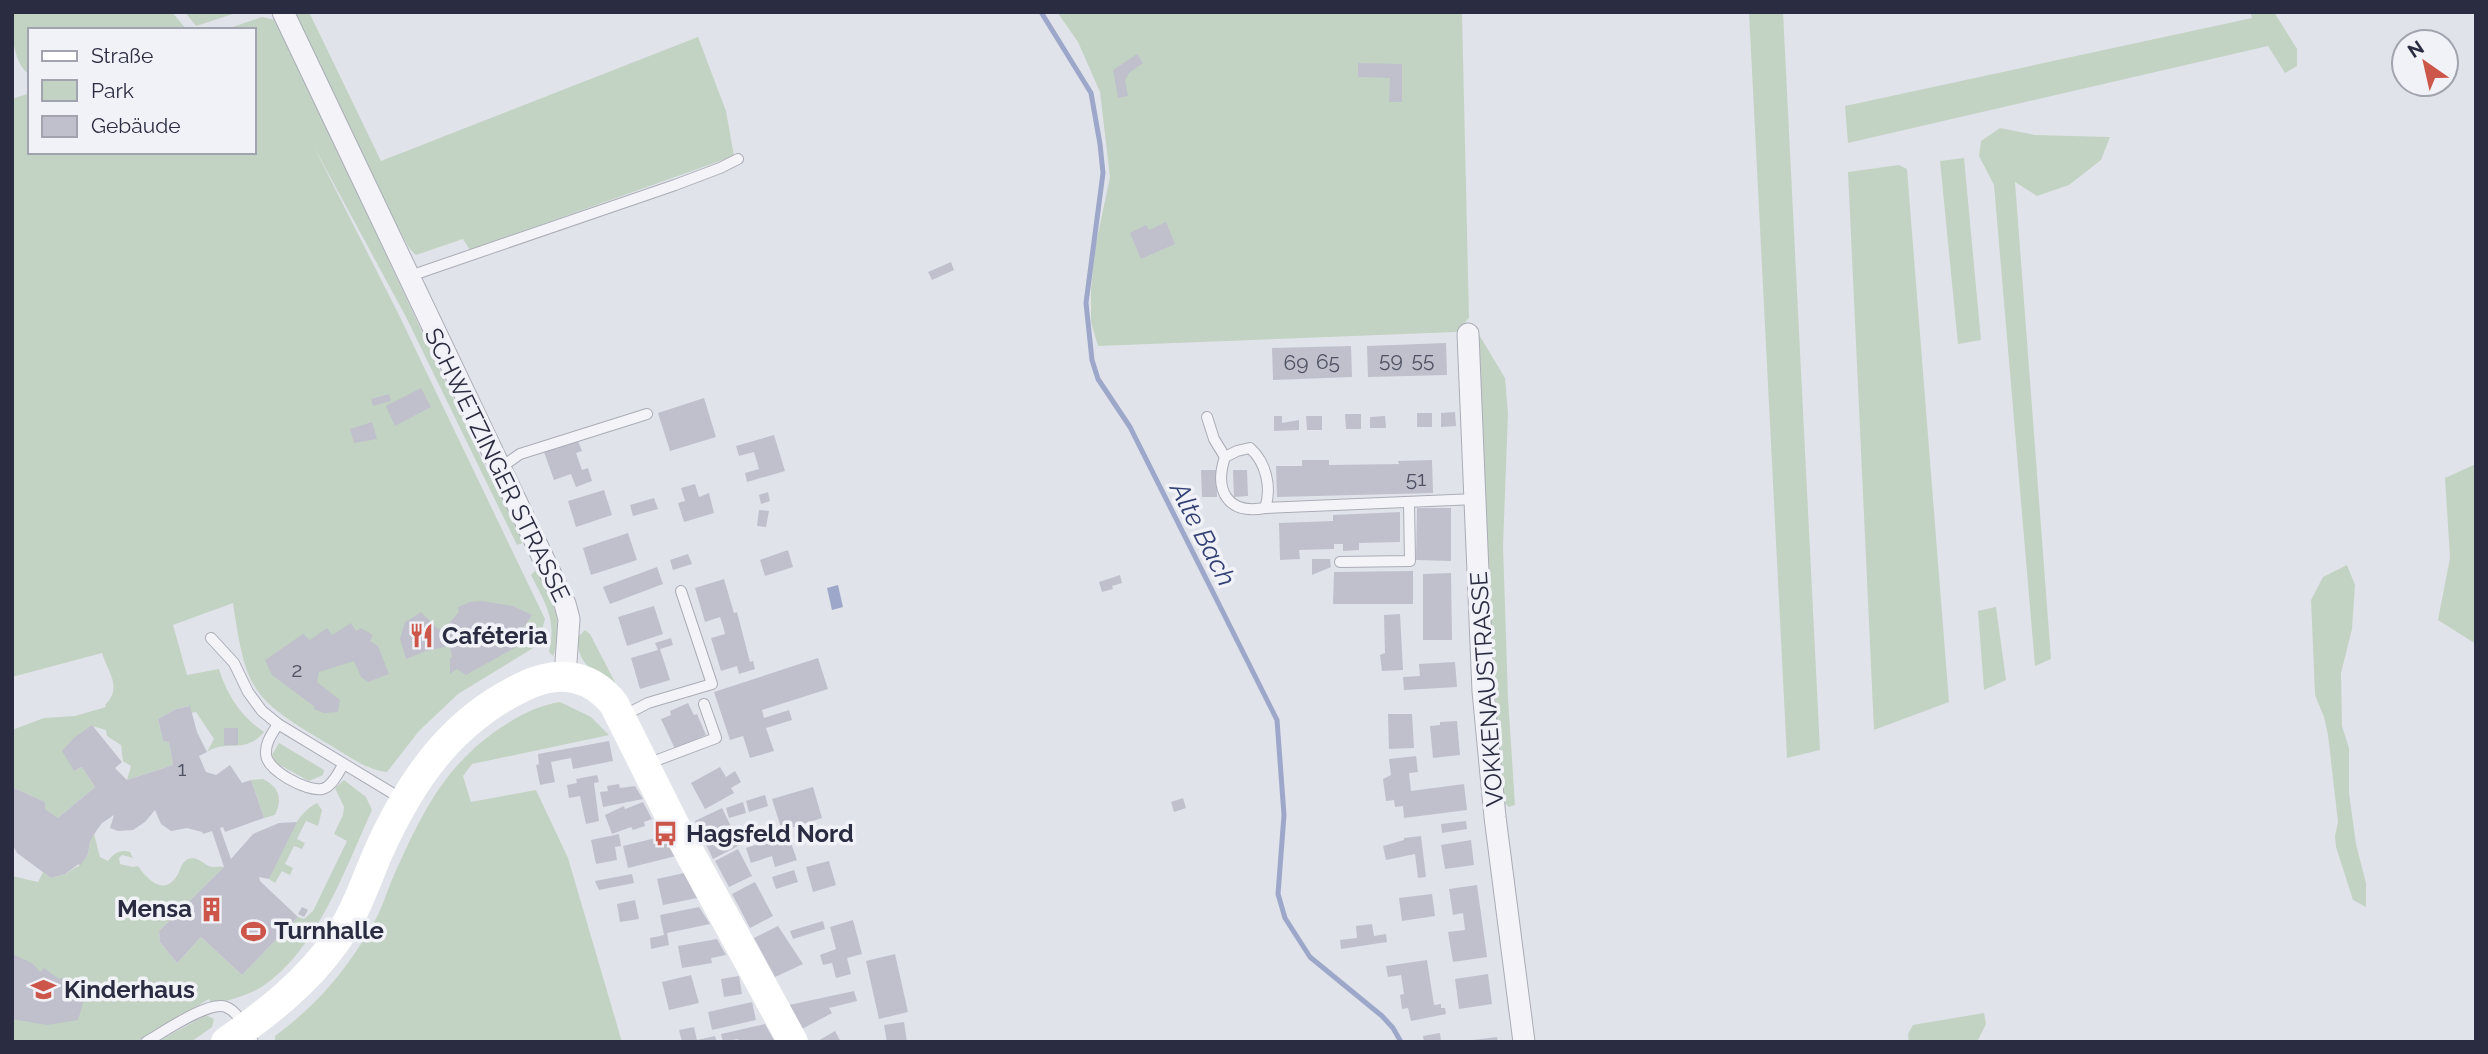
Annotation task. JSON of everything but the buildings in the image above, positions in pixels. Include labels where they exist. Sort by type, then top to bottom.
[{"type":"main road","points":[[241,1037],[301,982],[337,940],[404,800],[437,752],[473,718],[522,687],[550,677],[565,676],[578,677],[596,686],[606,694],[621,717],[644,765],[793,1042]]},
{"type":"street","name":"SCHWETZINGER STRASSE","points":[[283,12],[568,613],[565,676]]},
{"type":"street","name":"VOKKENAUSTRASSE","points":[[1468,334],[1485,704],[1495,817],[1524,1042]]},
{"type":"lane","points":[[407,277],[675,185],[738,159]]},
{"type":"lane","points":[[499,468],[520,454],[648,414]]},
{"type":"lane","points":[[1207,417],[1214,439],[1225,457],[1220,483],[1225,497],[1236,507],[1255,510],[1476,499]]},
{"type":"lane","points":[[1225,457],[1250,448],[1259,456],[1264,467],[1268,499],[1265,508]]},
{"type":"lane","points":[[1339,562],[1409,561],[1409,503]]},
{"type":"lane","points":[[621,717],[648,703],[712,684],[681,591]]},
{"type":"lane","points":[[211,638],[234,663],[248,692],[262,711],[343,765],[404,800]]},
{"type":"lane","points":[[644,765],[716,738],[704,704]]},
{"type":"lane","points":[[278,724],[267,744],[265,757],[271,768],[307,788],[323,789],[331,783],[343,765]]},
{"type":"lane","points":[[146,1042],[204,1010],[217,1006],[227,1007],[241,1037]]},
{"type":"green space","points":[[12,12],[172,12],[185,28],[28,28],[28,73],[16,55]]},
{"type":"green space","points":[[185,12],[239,12],[196,26]]},
{"type":"green space","points":[[294,12],[309,12],[381,161],[698,37],[726,111],[734,156],[470,250],[463,239],[416,255],[397,226]]},
{"type":"green space","points":[[1057,12],[1462,12],[1469,318],[1456,332],[1098,346],[1091,322],[1091,289],[1095,248],[1110,177],[1100,92],[1078,42]]},
{"type":"green space","points":[[1749,12],[1783,12],[1820,750],[1787,758]]},
{"type":"green space","points":[[2250,12],[2274,12],[2297,49],[2297,66],[2285,73],[2268,46],[1848,143],[1845,106],[2252,18]]},
{"type":"green space","points":[[262,17],[276,20],[483,462],[525,542],[517,545],[406,317],[314,147],[398,313],[545,619],[538,645],[458,694],[419,731],[387,772],[357,762],[268,703],[249,675],[233,603],[173,625],[187,675],[219,669],[236,705],[264,732],[250,743],[214,748],[207,752],[214,739],[196,712],[190,713],[189,706],[176,709],[158,719],[163,741],[169,742],[173,765],[127,780],[131,766],[123,761],[121,745],[107,736],[106,730],[92,726],[74,771],[82,767],[95,787],[58,818],[45,809],[45,802],[12,787],[12,730],[44,718],[75,716],[106,707],[114,686],[102,653],[12,677],[12,99],[28,94],[28,154],[256,154],[256,28],[230,28]]},
{"type":"green space","points":[[2000,128],[2035,135],[2110,137],[2101,160],[2069,185],[2037,196],[2015,182],[2051,659],[2035,666],[1994,185],[1979,156],[1981,141]]},
{"type":"green space","points":[[1964,158],[1981,340],[1958,344],[1940,161]]},
{"type":"green space","points":[[1899,165],[1907,169],[1949,702],[1874,730],[1848,172]]},
{"type":"green space","points":[[1478,333],[1505,378],[1508,414],[1503,546],[1515,805],[1509,807],[1503,802],[1493,663]]},
{"type":"green space","points":[[2476,464],[2476,644],[2438,620],[2450,558],[2445,478]]},
{"type":"green space","points":[[2347,565],[2355,585],[2352,629],[2341,673],[2342,726],[2349,748],[2349,793],[2356,844],[2366,883],[2366,907],[2353,900],[2336,847],[2338,822],[2328,735],[2315,695],[2311,600],[2323,577]]},
{"type":"green space","points":[[537,569],[555,611],[558,633],[553,656],[549,652],[551,621],[531,575]]},
{"type":"green space","points":[[1996,607],[2006,680],[1984,690],[1978,611]]},
{"type":"green space","points":[[585,630],[590,634],[619,690],[596,674],[580,654],[579,636]]},
{"type":"green space","points":[[560,702],[591,717],[609,735],[472,764],[463,776],[471,802],[536,790],[568,858],[622,1042],[275,1042],[275,1036],[330,986],[363,941],[423,815],[459,763],[509,722],[533,710]]},
{"type":"green space","points":[[279,743],[324,770],[323,775],[309,781],[276,763],[272,755]]},
{"type":"green space","points":[[263,779],[273,786],[279,799],[275,815],[264,818],[251,780]]},
{"type":"green space","points":[[344,780],[366,797],[372,810],[328,906],[314,930],[282,970],[263,986],[245,995],[212,1005],[209,999],[136,1042],[12,1042],[12,876],[38,882],[43,872],[51,878],[65,874],[80,865],[88,854],[94,834],[100,857],[108,861],[118,852],[130,852],[133,858],[122,855],[119,858],[120,864],[138,866],[156,884],[171,883],[183,863],[192,858],[213,867],[224,867],[159,931],[160,942],[177,963],[201,937],[242,975],[298,917],[304,919],[313,911],[347,841],[334,834],[344,807],[335,788]]},
{"type":"green space","points":[[317,803],[322,810],[318,826],[306,821],[297,839],[305,843],[302,849],[294,846],[285,864],[293,868],[290,875],[282,871],[275,883],[269,879],[288,836],[308,808]]},
{"type":"green space","points":[[1984,1013],[1986,1024],[1977,1042],[1909,1042],[1908,1034],[1913,1025]]},
{"type":"green space","points":[[206,1015],[214,1019],[212,1027],[191,1042],[157,1042]]},
{"type":"water","points":[[838,585],[843,607],[832,610],[827,588]]},
{"type":"waterway","name":"Alte Bach","points":[[1041,12],[1091,93],[1100,144],[1103,173],[1086,303],[1092,360],[1098,379],[1130,427],[1277,720],[1284,815],[1278,894],[1285,918],[1310,957],[1382,1016],[1401,1042]]},
{"type":"place","name":"Caféteria","points":[[422,636]]},
{"type":"place","name":"Hagsfeld Nord","points":[[666,834]]},
{"type":"place","name":"Mensa","points":[[212,909]]},
{"type":"place","name":"Turnhalle","points":[[254,931]]},
{"type":"place","name":"Kinderhaus","points":[[44,990]]}]
